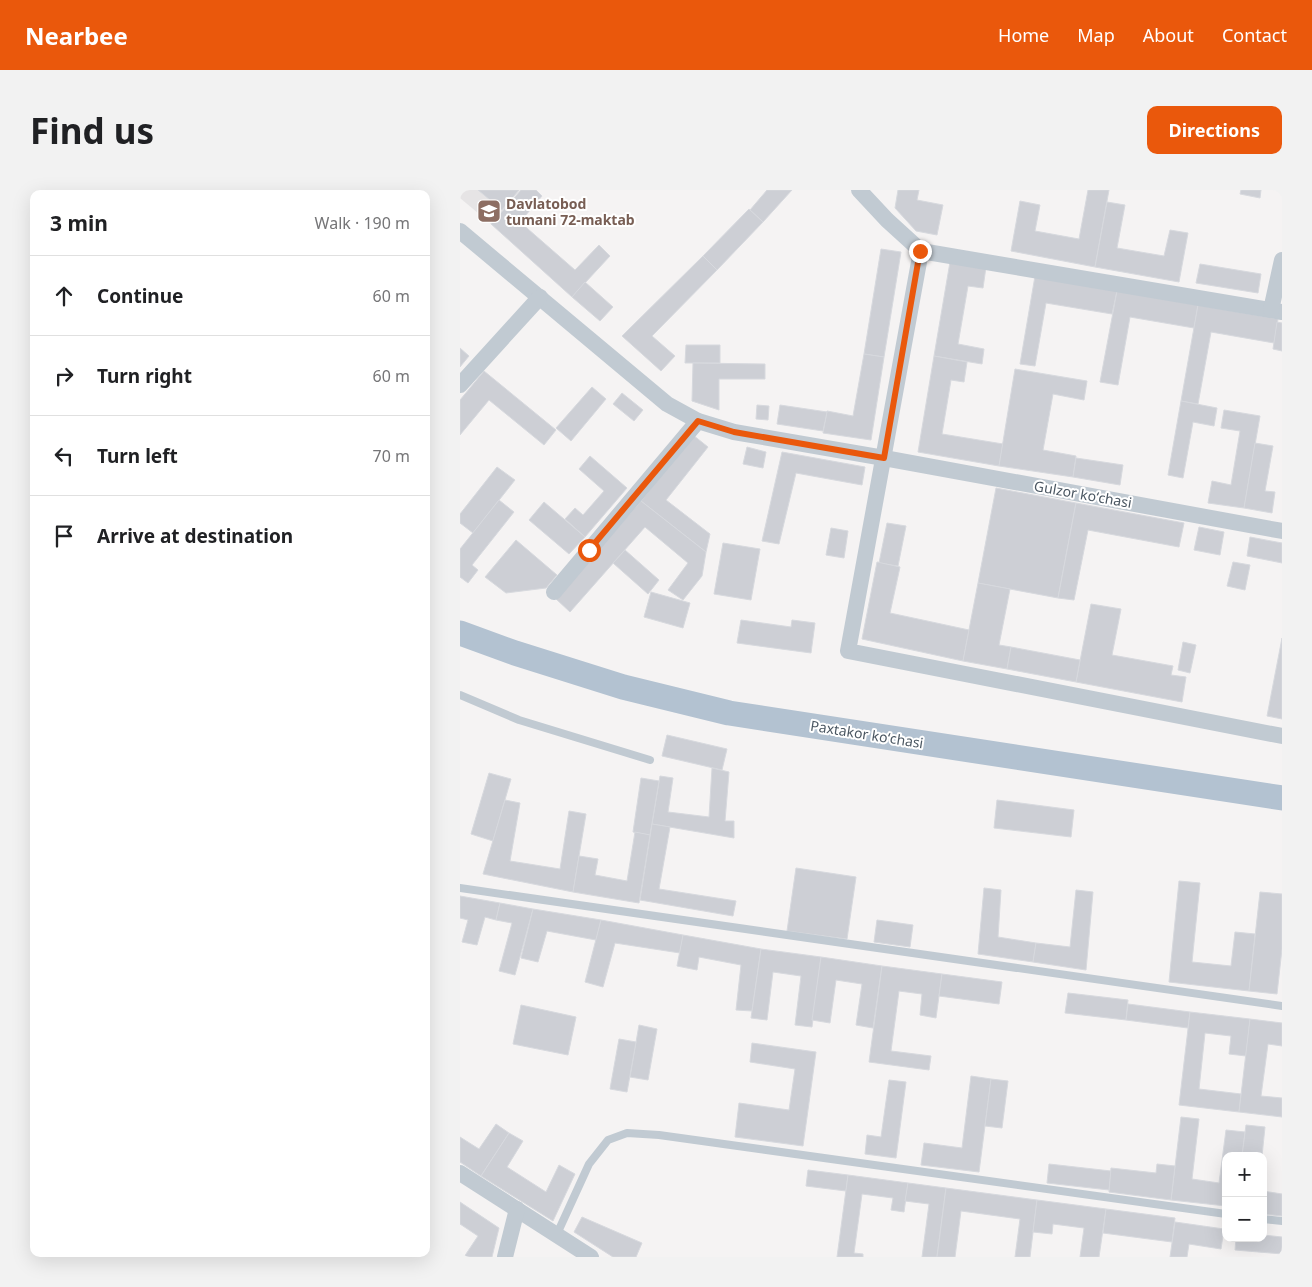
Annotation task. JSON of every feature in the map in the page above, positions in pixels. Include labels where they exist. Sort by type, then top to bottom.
[{"type":"main road","name":"Paxtakor koʻchasi","points":[[460,633],[623,687],[729,713],[1282,798]]},
{"type":"street","points":[[859,190],[920,251],[1276,312],[1282,260]]},
{"type":"street","name":"Gulzor koʻchasi","points":[[460,231],[667,404],[698,421],[734,432],[1282,531]]},
{"type":"street","points":[[920,251],[848,651],[1282,736]]},
{"type":"street","points":[[460,385],[540,296]]},
{"type":"street","points":[[554,592],[698,421]]},
{"type":"street","points":[[460,1173],[591,1257]]},
{"type":"street","points":[[506,1257],[517,1209]]},
{"type":"lane","points":[[460,695],[519,720],[650,760]]},
{"type":"lane","points":[[460,888],[1282,1006]]},
{"type":"lane","points":[[557,1234],[589,1164],[608,1140],[627,1133],[659,1135],[1222,1213]]},
{"type":"lane","points":[[1267,1219],[1282,1221]]},
{"type":"shaded area","name":"Davlatobod tumani 72-maktab","points":[[460,190],[520,190],[491,224],[460,198]]},
{"type":"building","points":[[478,190],[519,190],[502,210]]},
{"type":"building","points":[[521,190],[536,190],[542,196],[520,222],[575,270],[599,245],[610,256],[572,297],[491,224]]},
{"type":"building","points":[[767,190],[792,190],[763,222],[750,210]]},
{"type":"building","points":[[898,190],[919,190],[917,200],[943,205],[937,235],[916,231],[895,208]]},
{"type":"building","points":[[1088,190],[1109,190],[1095,267],[1011,251],[1020,201],[1040,205],[1035,231],[1079,239]]},
{"type":"building","points":[[1241,190],[1261,190],[1260,198],[1240,194]]},
{"type":"building","points":[[1107,202],[1125,205],[1117,248],[1164,256],[1170,230],[1188,233],[1179,282],[1095,267]]},
{"type":"building","points":[[749,209],[763,222],[717,270],[703,256]]},
{"type":"building","points":[[881,249],[901,252],[884,357],[864,354]]},
{"type":"building","points":[[703,256],[717,270],[652,336],[675,356],[661,371],[622,336]]},
{"type":"building","points":[[950,262],[986,267],[983,288],[968,286],[958,344],[984,349],[982,364],[934,356]]},
{"type":"building","points":[[1200,264],[1261,274],[1258,293],[1196,283]]},
{"type":"building","points":[[1035,276],[1117,291],[1112,314],[1046,303],[1035,366],[1020,364]]},
{"type":"building","points":[[585,282],[613,307],[600,321],[572,297]]},
{"type":"building","points":[[1117,291],[1198,305],[1194,328],[1130,317],[1118,385],[1100,382]]},
{"type":"building","points":[[1198,305],[1278,319],[1274,343],[1211,332],[1198,404],[1181,401]]},
{"type":"building","points":[[1277,322],[1282,323],[1282,351],[1273,349]]},
{"type":"building","points":[[686,345],[720,345],[720,363],[685,363]]},
{"type":"building","points":[[460,348],[469,356],[460,367]]},
{"type":"building","points":[[864,354],[884,357],[871,440],[823,433],[827,411],[853,416]]},
{"type":"building","points":[[934,356],[967,362],[964,382],[951,380],[942,434],[1003,444],[999,466],[918,452]]},
{"type":"building","points":[[693,363],[765,364],[765,379],[719,379],[719,410],[692,401]]},
{"type":"building","points":[[1015,369],[1087,381],[1084,400],[1053,394],[1043,450],[1076,456],[1073,477],[999,466]]},
{"type":"building","points":[[484,371],[556,430],[544,445],[489,400],[460,435],[460,400]]},
{"type":"building","points":[[592,387],[606,399],[571,441],[556,428]]},
{"type":"building","points":[[622,393],[643,410],[634,421],[613,404]]},
{"type":"building","points":[[1181,401],[1217,408],[1214,426],[1193,422],[1183,478],[1168,475]]},
{"type":"building","points":[[757,405],[769,406],[768,420],[756,419]]},
{"type":"building","points":[[780,405],[827,412],[823,431],[777,424]]},
{"type":"building","points":[[1224,410],[1260,416],[1244,508],[1208,503],[1212,481],[1231,485],[1240,431],[1221,428]]},
{"type":"building","points":[[693,435],[708,447],[666,500],[710,534],[706,552],[641,501]]},
{"type":"building","points":[[1255,443],[1273,446],[1265,491],[1275,492],[1272,513],[1244,508]]},
{"type":"building","points":[[747,447],[766,452],[763,468],[743,464]]},
{"type":"building","points":[[782,452],[865,467],[862,485],[796,473],[779,544],[762,541]]},
{"type":"building","points":[[590,456],[627,488],[585,537],[565,519],[575,508],[583,515],[604,491],[579,469]]},
{"type":"building","points":[[1076,458],[1123,465],[1120,485],[1073,477]]},
{"type":"building","points":[[497,467],[515,480],[473,533],[460,523],[460,514]]},
{"type":"building","points":[[996,488],[1076,503],[1058,598],[978,583]]},
{"type":"building","points":[[499,500],[514,512],[472,565],[478,570],[468,583],[460,577],[460,549]]},
{"type":"building","points":[[641,501],[706,552],[702,576],[683,600],[668,590],[688,563],[645,527],[570,612],[555,598]]},
{"type":"building","points":[[544,502],[585,537],[569,554],[529,520]]},
{"type":"building","points":[[1076,503],[1184,523],[1179,547],[1088,530],[1074,600],[1058,598]]},
{"type":"building","points":[[887,523],[906,526],[898,566],[879,563]]},
{"type":"building","points":[[1199,527],[1224,532],[1220,555],[1194,550]]},
{"type":"building","points":[[831,528],[848,531],[844,558],[826,555]]},
{"type":"building","points":[[1250,537],[1282,543],[1282,563],[1247,556]]},
{"type":"building","points":[[516,540],[557,575],[546,588],[506,593],[485,577]]},
{"type":"building","points":[[723,543],[760,549],[751,600],[714,594]]},
{"type":"building","points":[[625,550],[659,580],[648,594],[613,563]]},
{"type":"building","points":[[877,562],[900,567],[890,613],[969,630],[963,661],[862,639]]},
{"type":"building","points":[[1233,562],[1250,565],[1245,590],[1227,586]]},
{"type":"building","points":[[978,583],[1010,589],[999,645],[1011,647],[1007,669],[963,661]]},
{"type":"building","points":[[651,592],[690,603],[683,628],[644,617]]},
{"type":"building","points":[[1091,604],[1121,609],[1112,655],[1173,666],[1171,675],[1186,677],[1182,702],[1076,682]]},
{"type":"building","points":[[741,620],[791,627],[792,620],[815,623],[811,653],[737,643]]},
{"type":"building","points":[[1282,638],[1282,719],[1267,716]]},
{"type":"building","points":[[1183,642],[1196,645],[1190,673],[1178,670]]},
{"type":"building","points":[[1011,647],[1080,660],[1076,682],[1007,669]]},
{"type":"building","points":[[667,735],[727,749],[722,770],[662,756]]},
{"type":"building","points":[[712,768],[729,772],[725,821],[734,821],[734,838],[652,824],[660,776],[673,778],[668,812],[709,817]]},
{"type":"building","points":[[489,773],[511,779],[493,841],[471,834]]},
{"type":"building","points":[[641,778],[659,781],[650,835],[633,832]]},
{"type":"building","points":[[505,800],[520,803],[510,861],[560,869],[569,811],[586,814],[573,892],[483,874]]},
{"type":"building","points":[[997,800],[1074,810],[1071,837],[994,828]]},
{"type":"building","points":[[652,824],[670,827],[659,889],[736,901],[733,916],[640,900]]},
{"type":"building","points":[[635,832],[650,835],[639,903],[573,892],[579,856],[598,859],[595,875],[627,881]]},
{"type":"building","points":[[796,868],[856,877],[847,939],[787,931]]},
{"type":"building","points":[[1179,881],[1200,883],[1192,962],[1231,966],[1235,932],[1255,934],[1249,991],[1169,982]]},
{"type":"building","points":[[984,888],[1001,890],[998,937],[1036,943],[1033,962],[978,954]]},
{"type":"building","points":[[1076,890],[1093,892],[1086,970],[1033,962],[1036,943],[1070,947]]},
{"type":"building","points":[[1260,892],[1282,894],[1282,949],[1277,994],[1249,991]]},
{"type":"building","points":[[460,896],[500,903],[496,920],[485,917],[477,945],[462,942],[468,920],[460,918]]},
{"type":"building","points":[[500,903],[533,909],[515,975],[499,971],[512,923],[496,920]]},
{"type":"building","points":[[533,909],[601,920],[596,940],[547,931],[538,962],[521,958]]},
{"type":"building","points":[[601,920],[683,935],[680,953],[615,943],[603,987],[585,982]]},
{"type":"building","points":[[877,920],[913,925],[910,947],[874,942]]},
{"type":"building","points":[[683,935],[761,949],[752,1011],[736,1010],[741,965],[699,957],[697,970],[677,966]]},
{"type":"building","points":[[761,949],[821,957],[812,1027],[795,1025],[801,976],[773,972],[767,1020],[751,1018]]},
{"type":"building","points":[[821,957],[882,966],[873,1028],[856,1025],[862,984],[836,980],[830,1023],[812,1020]]},
{"type":"building","points":[[882,966],[942,974],[936,1018],[920,1015],[922,994],[899,991],[891,1051],[931,1056],[929,1070],[869,1062]]},
{"type":"building","points":[[942,974],[1002,982],[999,1004],[939,996]]},
{"type":"building","points":[[1068,993],[1128,1000],[1126,1020],[1065,1013]]},
{"type":"building","points":[[1128,1004],[1190,1012],[1188,1028],[1126,1020]]},
{"type":"building","points":[[521,1005],[576,1017],[568,1055],[513,1044]]},
{"type":"building","points":[[1190,1012],[1250,1019],[1246,1056],[1229,1054],[1231,1036],[1205,1033],[1199,1089],[1241,1094],[1239,1112],[1179,1105]]},
{"type":"building","points":[[1250,1019],[1282,1023],[1282,1046],[1268,1044],[1261,1096],[1282,1098],[1282,1117],[1239,1112]]},
{"type":"building","points":[[639,1025],[657,1029],[648,1080],[630,1077]]},
{"type":"building","points":[[619,1039],[636,1042],[627,1092],[610,1089]]},
{"type":"building","points":[[752,1043],[816,1052],[803,1146],[735,1137],[739,1103],[789,1110],[795,1069],[750,1062]]},
{"type":"building","points":[[971,1076],[991,1079],[979,1172],[921,1165],[924,1143],[962,1148]]},
{"type":"building","points":[[991,1079],[1008,1081],[1002,1128],[985,1126]]},
{"type":"building","points":[[889,1080],[906,1082],[896,1158],[865,1154],[867,1135],[881,1137]]},
{"type":"building","points":[[1181,1117],[1199,1119],[1192,1179],[1219,1183],[1222,1160],[1222,1206],[1171,1200]]},
{"type":"building","points":[[496,1124],[509,1133],[481,1176],[460,1162],[460,1137],[479,1149]]},
{"type":"building","points":[[1246,1125],[1265,1127],[1262,1152],[1243,1152]]},
{"type":"building","points":[[1226,1130],[1245,1132],[1242,1152],[1223,1152]]},
{"type":"building","points":[[509,1133],[523,1141],[507,1167],[546,1192],[559,1165],[575,1174],[553,1221],[481,1176]]},
{"type":"building","points":[[1049,1164],[1111,1171],[1109,1190],[1047,1183]]},
{"type":"building","points":[[1157,1164],[1175,1166],[1171,1200],[1109,1192],[1111,1168],[1156,1173]]},
{"type":"building","points":[[808,1170],[848,1175],[846,1191],[806,1186]]},
{"type":"building","points":[[848,1175],[908,1183],[904,1212],[891,1210],[893,1198],[862,1194],[854,1253],[863,1254],[863,1257],[837,1257]]},
{"type":"building","points":[[908,1183],[946,1188],[937,1257],[922,1257],[929,1204],[905,1201]]},
{"type":"building","points":[[946,1188],[1037,1200],[1030,1257],[1015,1257],[1020,1219],[961,1211],[955,1257],[937,1257]]},
{"type":"building","points":[[1267,1192],[1282,1194],[1282,1216],[1267,1214]]},
{"type":"building","points":[[1037,1200],[1106,1209],[1099,1257],[1080,1257],[1084,1228],[1053,1224],[1052,1234],[1033,1232]]},
{"type":"building","points":[[460,1202],[499,1228],[492,1257],[464,1257],[478,1236],[460,1224]]},
{"type":"building","points":[[1106,1209],[1175,1218],[1172,1242],[1103,1233]]},
{"type":"building","points":[[582,1217],[642,1243],[636,1257],[613,1257],[574,1232]]},
{"type":"building","points":[[1175,1222],[1222,1229],[1221,1249],[1189,1244],[1187,1257],[1170,1257]]},
{"type":"building","points":[[1267,1235],[1282,1237],[1282,1254],[1235,1250],[1236,1242],[1267,1242]]},
{"type":"place","name":"Davlatobod tumani 72-maktab","points":[[489,211]]},
{"type":"route","points":[[589,550],[698,421],[734,432],[884,458],[920,251]]}]
